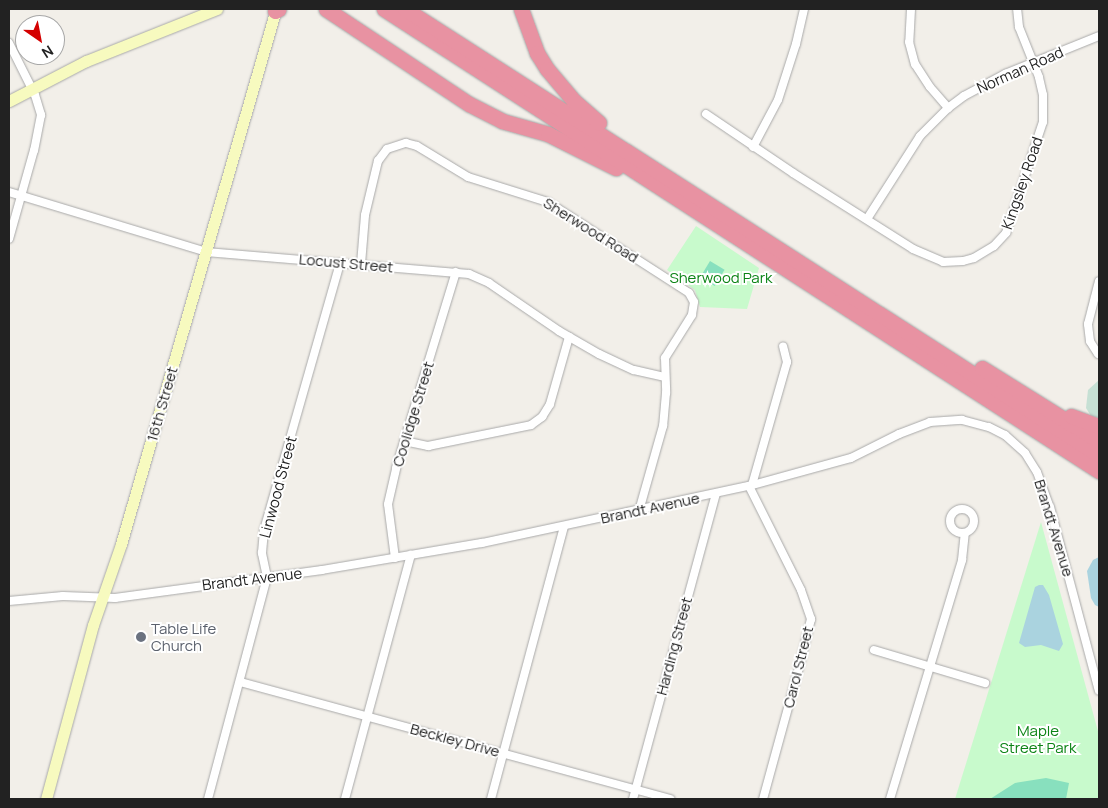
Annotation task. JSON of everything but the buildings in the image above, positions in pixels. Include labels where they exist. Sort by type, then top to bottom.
[{"type":"highway","points":[[326,9],[483,112],[502,121],[548,134],[685,203]]},
{"type":"highway","points":[[384,9],[685,203],[1092,459]]},
{"type":"highway","points":[[405,9],[740,224],[1092,459],[1099,473]]},
{"type":"highway","points":[[521,9],[537,53],[556,82],[590,117],[652,167]]},
{"type":"highway","points":[[740,224],[1031,398],[1099,442]]},
{"type":"highway","points":[[1031,398],[1099,426]]},
{"type":"street","points":[[9,101],[105,53],[217,9]]},
{"type":"street","points":[[754,144],[785,83],[804,9]]},
{"type":"street","points":[[910,9],[910,42],[913,59],[926,82],[948,108]]},
{"type":"street","name":"Kingsley Road","points":[[706,114],[913,249],[943,262],[963,261],[974,258],[994,246],[1006,234],[1043,122],[1043,95],[1034,62],[1019,27],[1016,9]]},
{"type":"street","name":"16th Street","points":[[49,799],[101,598],[109,584],[114,568],[277,10]]},
{"type":"street","name":"Norman Road","points":[[867,220],[874,206],[920,136],[948,108],[984,84],[1099,36]]},
{"type":"street","points":[[9,43],[32,88],[41,115],[9,239]]},
{"type":"street","name":"Sherwood Road","points":[[361,264],[365,215],[378,161],[387,149],[394,146],[413,144],[468,177],[548,202],[689,293],[694,302],[693,311],[667,353],[664,377],[666,393],[663,426],[639,510]]},
{"type":"street","name":"Locust Street","points":[[9,192],[206,252],[469,274],[489,284],[569,337],[620,364],[664,377]]},
{"type":"street","name":"Linwood Street","points":[[208,799],[267,577],[262,553],[264,530],[340,263]]},
{"type":"street","name":"Coolidge Street","points":[[395,558],[388,504],[404,441],[456,272]]},
{"type":"street","points":[[1098,354],[1090,341],[1088,324],[1099,282]]},
{"type":"street","points":[[404,441],[428,446],[531,425],[542,417],[550,404],[569,337]]},
{"type":"street","points":[[751,486],[787,362],[783,346]]},
{"type":"street","name":"Brandt Avenue","points":[[9,601],[63,596],[101,598],[411,556],[564,527],[751,486],[851,458],[899,434],[940,420],[975,422],[1005,435],[1025,453],[1041,481],[1052,515],[1099,691]]},
{"type":"street","name":"Carol Street","points":[[751,486],[801,590],[811,619],[763,799]]},
{"type":"street","name":"Harding Street","points":[[633,799],[716,494]]},
{"type":"street","points":[[490,799],[564,527]]},
{"type":"street","points":[[890,799],[962,560],[965,533]]},
{"type":"street","points":[[345,799],[411,556]]},
{"type":"street","points":[[874,650],[985,683]]},
{"type":"street","name":"Beckley Drive","points":[[240,682],[670,799]]},
{"type":"green space","name":"Sherwood Park","points":[[696,226],[759,268],[747,309],[700,307],[695,290],[667,270]]},
{"type":"green space","points":[[710,261],[725,270],[715,286],[700,277]]},
{"type":"green space","points":[[1099,380],[1099,418],[1091,416],[1086,408],[1088,390]]},
{"type":"green space","name":"Maple Street Park","points":[[1041,522],[1099,735],[1099,799],[955,799]]},
{"type":"green space","points":[[1046,778],[1069,783],[1066,799],[990,799],[1015,783]]},
{"type":"water","points":[[1099,557],[1099,607],[1095,605],[1091,598],[1087,571],[1093,560]]},
{"type":"water","points":[[1043,585],[1049,595],[1063,644],[1059,651],[1041,645],[1025,647],[1019,643],[1035,587]]},
{"type":"place","name":"Table Life Church","points":[[141,637]]}]
